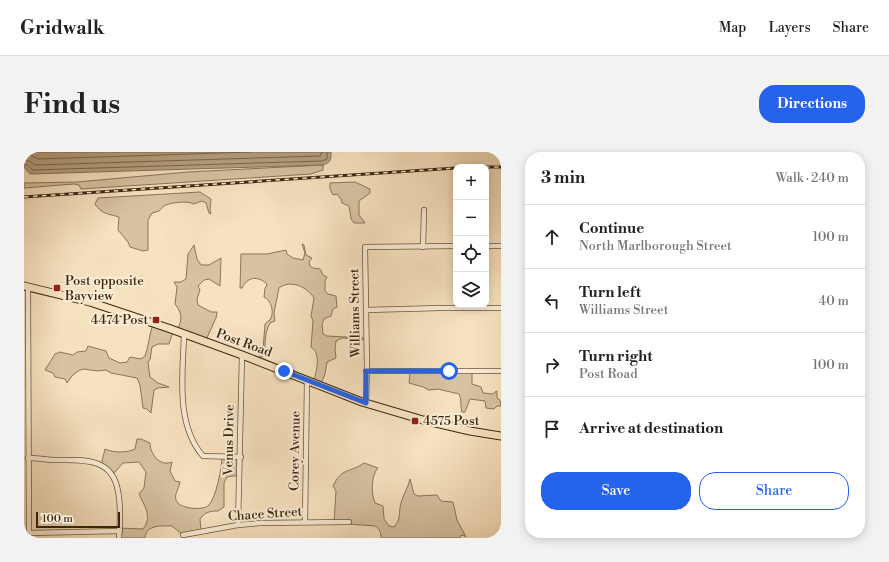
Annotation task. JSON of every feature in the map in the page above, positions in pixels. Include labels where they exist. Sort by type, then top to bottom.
[{"type":"main road","name":"Post Road","points":[[26,286],[90,302],[184,334],[366,403],[430,421],[501,436]]},
{"type":"street","points":[[424,210],[423,247],[453,246]]},
{"type":"street","points":[[489,246],[501,246]]},
{"type":"street","name":"Williams Street","points":[[366,403],[365,247],[423,247]]},
{"type":"street","points":[[26,286],[29,536],[120,531]]},
{"type":"street","points":[[366,310],[501,308]]},
{"type":"street","points":[[184,334],[183,405],[186,423],[197,449],[203,456],[241,457]]},
{"type":"street","name":"Venus Drive","points":[[238,525],[241,457],[242,355]]},
{"type":"street","points":[[366,371],[501,371]]},
{"type":"street","name":"Corey Avenue","points":[[304,522],[307,381]]},
{"type":"street","points":[[28,458],[84,460],[100,464],[115,480],[118,491],[120,538]]},
{"type":"street","name":"Chace Street","points":[[183,535],[238,525],[261,523],[349,522]]},
{"type":"shaded area","points":[[323,165],[323,170],[311,174],[81,189],[79,185],[74,184],[24,188],[24,183],[77,182],[188,172]]},
{"type":"shaded area","points":[[355,182],[370,189],[370,193],[359,201],[359,215],[365,223],[354,223],[351,219],[349,206],[342,203],[337,194],[333,195],[330,189],[330,183]]},
{"type":"shaded area","points":[[200,192],[211,199],[211,214],[209,213],[206,203],[202,201],[193,204],[178,202],[164,206],[159,211],[152,213],[148,220],[148,250],[143,251],[130,247],[128,242],[118,230],[119,217],[103,212],[95,204],[98,198]]},
{"type":"shaded area","points":[[302,244],[304,245],[306,255],[312,258],[309,262],[310,266],[320,269],[323,275],[327,277],[325,281],[325,291],[328,294],[336,296],[337,307],[333,309],[331,316],[324,319],[322,324],[323,334],[327,336],[366,338],[365,340],[342,338],[336,341],[336,358],[327,362],[325,374],[320,386],[313,383],[317,369],[317,359],[314,350],[311,347],[313,321],[311,316],[314,298],[311,294],[294,284],[284,285],[279,288],[274,313],[275,321],[270,323],[268,327],[264,352],[260,362],[258,360],[263,350],[265,324],[270,320],[272,313],[272,307],[269,301],[264,297],[267,284],[264,281],[253,278],[247,281],[242,288],[240,288],[241,254],[267,254],[286,250],[287,254],[293,258],[303,260],[305,253]]},
{"type":"shaded area","points":[[194,245],[197,259],[201,265],[209,265],[221,258],[220,286],[209,279],[204,280],[198,286],[200,290],[197,299],[198,305],[211,312],[217,312],[216,318],[206,340],[177,331],[181,317],[175,304],[177,287],[174,282],[181,282],[186,279],[188,254]]},
{"type":"shaded area","points":[[153,324],[173,332],[169,344],[158,344],[152,347],[150,360],[148,362],[150,377],[158,383],[169,387],[154,390],[151,413],[147,409],[143,408],[140,385],[137,378],[111,373],[106,370],[98,371],[83,369],[72,376],[67,383],[65,379],[55,377],[53,373],[45,370],[55,354],[60,352],[73,355],[77,352],[86,351],[88,346],[106,351],[109,358],[120,363],[127,362],[130,357],[141,359],[145,356]]},
{"type":"shaded area","points":[[410,372],[472,372],[472,384],[481,387],[483,393],[493,394],[497,391],[497,398],[500,400],[501,406],[497,406],[494,409],[486,408],[485,401],[470,399],[465,412],[462,412],[459,394],[438,389],[429,390],[409,383]]},
{"type":"shaded area","points":[[137,439],[150,443],[150,447],[154,455],[160,461],[164,463],[172,462],[170,471],[175,481],[180,482],[176,494],[176,500],[181,505],[191,508],[206,507],[212,501],[218,482],[222,457],[240,458],[240,475],[227,477],[224,483],[224,507],[218,511],[208,512],[200,519],[201,532],[183,535],[172,526],[159,526],[148,530],[145,538],[119,538],[119,528],[143,529],[146,524],[147,511],[139,494],[144,488],[146,472],[139,462],[123,463],[115,472],[110,474],[101,465],[105,449],[116,452],[132,450],[135,449]]},
{"type":"shaded area","points":[[364,463],[378,468],[374,475],[372,485],[373,495],[375,503],[383,506],[384,519],[389,526],[394,527],[398,521],[401,503],[410,479],[414,494],[418,496],[437,495],[441,501],[453,502],[457,520],[466,537],[463,535],[460,536],[460,538],[381,538],[380,531],[375,526],[334,523],[336,491],[333,486],[336,480],[343,473]]},
{"type":"water","points":[[24,152],[331,152],[331,157],[328,163],[323,165],[30,174],[24,167]]},
{"type":"railway","points":[[489,167],[501,167]]},
{"type":"railway","points":[[24,197],[453,168]]},
{"type":"place","name":"Post opposite Bayview","points":[[57,288]]},
{"type":"place","name":"4474 Post","points":[[156,320]]},
{"type":"place","name":"4575 Post","points":[[415,421]]},
{"type":"route","points":[[284,371],[366,403],[366,371],[449,371]]}]
